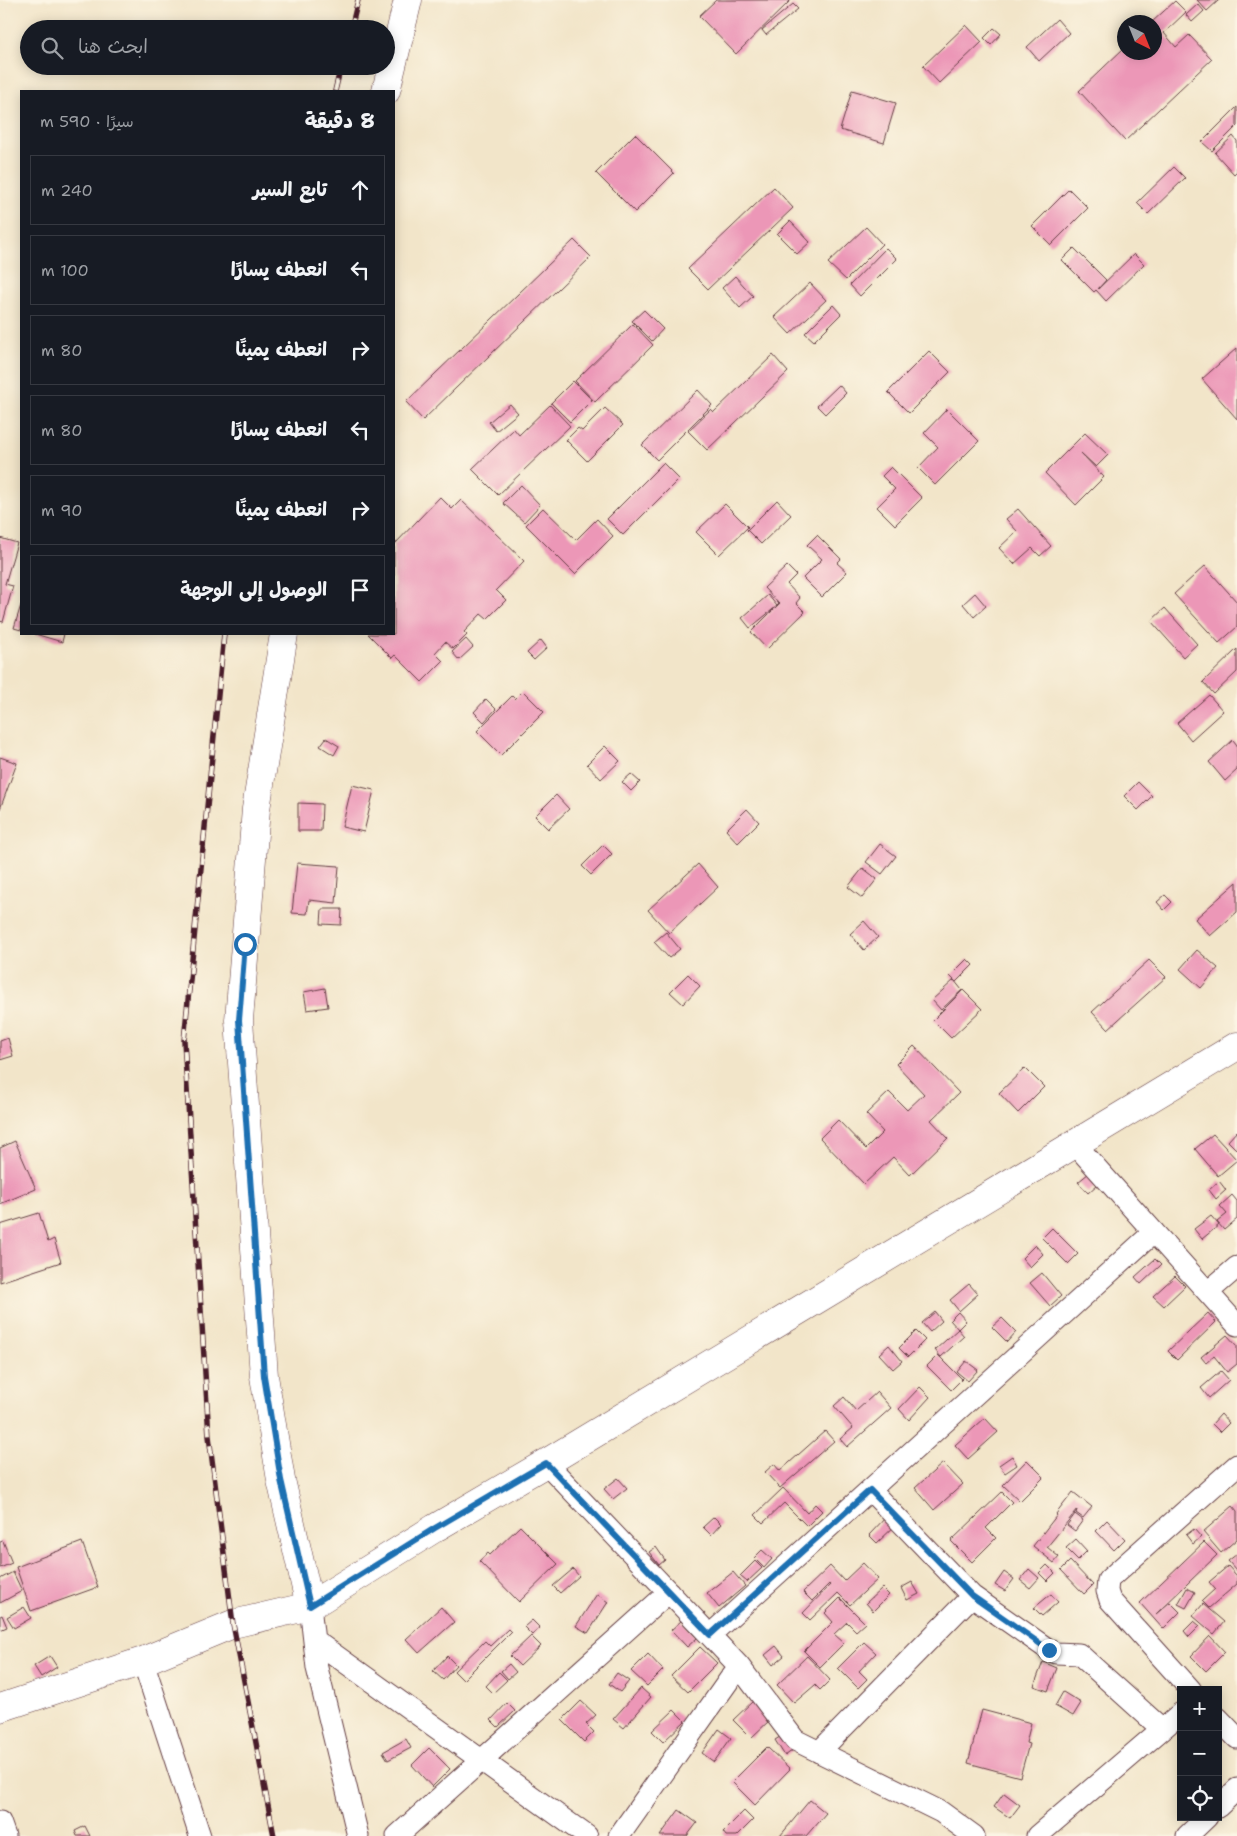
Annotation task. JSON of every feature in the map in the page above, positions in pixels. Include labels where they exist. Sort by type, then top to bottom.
[{"type":"main road","points":[[395,54],[408,0]]},
{"type":"main road","points":[[386,90],[390,75]]},
{"type":"main road","points":[[284,635],[256,809],[239,1020],[264,1376],[281,1480],[310,1606]]},
{"type":"main road","points":[[0,1708],[143,1661],[233,1624],[310,1606],[435,1528],[1237,1046]]},
{"type":"street","points":[[1075,1144],[1237,1325]]},
{"type":"street","points":[[710,1635],[1154,1232]]},
{"type":"street","points":[[1208,1292],[1237,1267]]},
{"type":"street","points":[[546,1463],[739,1666],[794,1740],[940,1812],[974,1836]]},
{"type":"street","points":[[1187,1686],[1110,1600],[1107,1591],[1108,1580],[1237,1465]]},
{"type":"street","points":[[870,1490],[972,1596],[1049,1650],[1056,1653],[1079,1654],[1162,1729]]},
{"type":"street","points":[[397,1836],[669,1592]]},
{"type":"street","points":[[819,1752],[972,1596]]},
{"type":"street","points":[[310,1606],[317,1668],[358,1836]]},
{"type":"street","points":[[314,1640],[587,1836]]},
{"type":"street","points":[[143,1661],[200,1836]]},
{"type":"street","points":[[619,1836],[739,1666]]},
{"type":"street","points":[[1037,1836],[1177,1716]]},
{"type":"street","points":[[1222,1722],[1237,1738]]},
{"type":"street","points":[[1222,1803],[1237,1790]]},
{"type":"street","points":[[1187,1836],[1203,1821]]},
{"type":"street","points":[[0,1822],[5,1836]]},
{"type":"building","points":[[716,0],[791,0],[736,54],[699,16]]},
{"type":"building","points":[[1197,0],[1219,0],[1207,11]]},
{"type":"building","points":[[1175,1],[1186,12],[1164,33],[1176,47],[1189,35],[1212,59],[1125,141],[1079,91],[1117,55],[1117,60],[1162,60],[1162,15],[1160,15]]},
{"type":"building","points":[[793,4],[798,9],[766,35],[762,30]]},
{"type":"building","points":[[1198,4],[1204,11],[1192,22],[1186,15]]},
{"type":"building","points":[[1057,19],[1069,33],[1039,61],[1027,47]]},
{"type":"building","points":[[966,25],[982,42],[939,83],[923,66]]},
{"type":"building","points":[[994,28],[1001,34],[991,45],[984,38]]},
{"type":"building","points":[[852,90],[896,103],[884,143],[840,130]]},
{"type":"building","points":[[1237,107],[1237,126],[1212,151],[1202,142]]},
{"type":"building","points":[[635,134],[674,173],[635,212],[596,173]]},
{"type":"building","points":[[1233,136],[1237,141],[1237,171],[1234,174],[1215,153]]},
{"type":"building","points":[[1174,167],[1185,178],[1148,214],[1137,203]]},
{"type":"building","points":[[774,187],[793,208],[708,289],[688,269]]},
{"type":"building","points":[[1069,189],[1088,208],[1051,245],[1032,226]]},
{"type":"building","points":[[790,221],[810,242],[797,254],[777,234]]},
{"type":"building","points":[[866,227],[882,244],[846,280],[828,263]]},
{"type":"building","points":[[574,240],[591,257],[423,420],[406,402]]},
{"type":"building","points":[[886,248],[897,259],[860,296],[850,285]]},
{"type":"building","points":[[1074,248],[1106,280],[1098,289],[1134,254],[1144,264],[1106,301],[1096,290],[1094,292],[1062,260]]},
{"type":"building","points":[[735,276],[753,296],[740,308],[722,288]]},
{"type":"building","points":[[810,283],[826,300],[790,334],[774,317]]},
{"type":"building","points":[[833,305],[841,314],[814,341],[805,333]]},
{"type":"building","points":[[644,310],[663,329],[652,341],[632,321]]},
{"type":"building","points":[[633,324],[653,345],[595,402],[575,381]]},
{"type":"building","points":[[1237,348],[1237,419],[1202,379]]},
{"type":"building","points":[[929,351],[950,372],[909,413],[888,392]]},
{"type":"building","points":[[773,355],[788,372],[707,450],[688,431],[711,409],[714,412]]},
{"type":"building","points":[[573,381],[592,400],[570,422],[551,403]]},
{"type":"building","points":[[839,385],[846,393],[825,414],[817,406]]},
{"type":"building","points":[[698,390],[712,405],[657,460],[642,445]]},
{"type":"building","points":[[510,404],[518,413],[496,431],[489,422]]},
{"type":"building","points":[[550,405],[570,426],[498,495],[472,469],[514,429],[519,435]]},
{"type":"building","points":[[605,408],[623,425],[587,461],[566,440],[578,428],[582,431]]},
{"type":"building","points":[[947,409],[979,441],[935,485],[918,468],[938,447],[924,433]]},
{"type":"building","points":[[1085,433],[1108,455],[1096,467],[1081,453],[1104,477],[1076,505],[1045,473]]},
{"type":"building","points":[[663,463],[679,479],[623,535],[607,519]]},
{"type":"building","points":[[891,467],[922,498],[895,525],[877,507],[895,489],[882,476]]},
{"type":"building","points":[[521,485],[540,505],[524,522],[503,503]]},
{"type":"building","points":[[440,497],[452,509],[461,500],[524,561],[496,590],[506,600],[487,619],[481,614],[464,632],[467,635],[453,649],[445,642],[435,653],[443,661],[422,682],[395,655],[392,658],[369,635],[395,635],[395,544]]},
{"type":"building","points":[[777,500],[791,515],[761,544],[747,530]]},
{"type":"building","points":[[725,504],[748,527],[719,555],[696,532]]},
{"type":"building","points":[[543,508],[576,540],[597,519],[613,536],[575,574],[526,525]]},
{"type":"building","points":[[1018,509],[1051,546],[1040,556],[1032,548],[1014,564],[999,548],[1017,531],[1006,519]]},
{"type":"building","points":[[817,535],[841,559],[837,563],[847,572],[822,597],[803,578],[822,559],[807,545]]},
{"type":"building","points":[[0,538],[17,543],[5,584],[13,586],[3,622],[0,621]]},
{"type":"building","points":[[787,566],[796,575],[787,584],[800,598],[796,603],[805,612],[767,649],[751,632],[779,604],[764,588]]},
{"type":"building","points":[[1205,566],[1237,602],[1237,627],[1219,643],[1174,594]]},
{"type":"building","points":[[975,593],[986,606],[974,617],[963,604]]},
{"type":"building","points":[[768,595],[777,606],[750,628],[742,618]]},
{"type":"building","points":[[20,608],[20,630],[14,628]]},
{"type":"building","points":[[1165,608],[1197,644],[1183,657],[1151,621]]},
{"type":"building","points":[[38,635],[64,635],[62,642]]},
{"type":"building","points":[[466,639],[473,647],[459,660],[452,652]]},
{"type":"building","points":[[541,640],[547,648],[534,660],[527,653]]},
{"type":"building","points":[[1237,649],[1237,672],[1214,694],[1203,682]]},
{"type":"building","points":[[523,691],[544,712],[501,755],[477,731],[512,696],[515,699]]},
{"type":"building","points":[[1209,695],[1223,711],[1191,740],[1177,723]]},
{"type":"building","points":[[486,699],[496,709],[484,722],[474,712]]},
{"type":"building","points":[[326,738],[339,746],[334,755],[320,746]]},
{"type":"building","points":[[1233,740],[1237,745],[1237,770],[1225,781],[1209,762]]},
{"type":"building","points":[[605,746],[620,761],[601,779],[587,764]]},
{"type":"building","points":[[0,757],[17,763],[0,809]]},
{"type":"building","points":[[631,774],[640,782],[631,791],[622,782]]},
{"type":"building","points":[[1138,782],[1152,796],[1138,810],[1124,796]]},
{"type":"building","points":[[352,785],[374,790],[364,832],[342,827]]},
{"type":"building","points":[[556,795],[569,809],[548,829],[535,816]]},
{"type":"building","points":[[298,803],[322,804],[321,831],[298,831]]},
{"type":"building","points":[[747,809],[759,822],[738,843],[726,830]]},
{"type":"building","points":[[880,844],[896,856],[882,874],[866,862]]},
{"type":"building","points":[[603,845],[612,854],[591,875],[582,866]]},
{"type":"building","points":[[297,863],[339,866],[336,903],[309,900],[307,914],[292,913]]},
{"type":"building","points":[[698,864],[718,887],[669,933],[648,910]]},
{"type":"building","points":[[863,868],[877,879],[862,898],[848,887]]},
{"type":"building","points":[[1237,882],[1237,912],[1210,936],[1195,919]]},
{"type":"building","points":[[1165,895],[1172,902],[1164,910],[1157,902]]},
{"type":"building","points":[[322,909],[342,909],[341,925],[321,924]]},
{"type":"building","points":[[864,921],[878,937],[864,950],[850,934]]},
{"type":"building","points":[[666,932],[680,949],[669,958],[654,942]]},
{"type":"building","points":[[1197,950],[1218,968],[1201,988],[1180,969]]},
{"type":"building","points":[[967,959],[973,965],[956,982],[950,976]]},
{"type":"building","points":[[1149,960],[1166,977],[1108,1029],[1092,1012]]},
{"type":"building","points":[[688,974],[700,986],[683,1004],[670,992]]},
{"type":"building","points":[[954,980],[962,990],[941,1010],[932,1000]]},
{"type":"building","points":[[325,988],[328,1007],[307,1010],[304,992]]},
{"type":"building","points":[[963,990],[982,1009],[951,1038],[933,1020]]},
{"type":"building","points":[[8,1038],[13,1056],[0,1060],[0,1041]]},
{"type":"building","points":[[914,1046],[959,1093],[931,1120],[948,1138],[910,1175],[893,1157],[864,1184],[820,1138],[838,1120],[866,1149],[883,1132],[866,1114],[889,1092],[907,1110],[924,1094],[896,1064]]},
{"type":"building","points":[[1025,1068],[1044,1087],[1018,1113],[999,1093]]},
{"type":"building","points":[[1237,1131],[1237,1150],[1228,1141]]},
{"type":"building","points":[[1213,1134],[1237,1160],[1218,1176],[1195,1149]]},
{"type":"building","points":[[15,1141],[36,1189],[0,1204],[0,1148]]},
{"type":"building","points":[[1089,1173],[1098,1184],[1088,1193],[1078,1182]]},
{"type":"building","points":[[1219,1181],[1226,1190],[1216,1199],[1209,1190]]},
{"type":"building","points":[[1232,1195],[1237,1201],[1237,1219],[1224,1230],[1217,1222],[1227,1214],[1220,1206]]},
{"type":"building","points":[[39,1213],[48,1242],[54,1239],[61,1262],[0,1282],[0,1225]]},
{"type":"building","points":[[1211,1216],[1219,1225],[1202,1239],[1194,1229]]},
{"type":"building","points":[[1052,1228],[1078,1254],[1068,1264],[1042,1238]]},
{"type":"building","points":[[1035,1245],[1043,1254],[1030,1267],[1022,1258]]},
{"type":"building","points":[[1155,1259],[1161,1265],[1141,1284],[1135,1277]]},
{"type":"building","points":[[1042,1273],[1061,1296],[1050,1306],[1030,1283]]},
{"type":"building","points":[[1175,1276],[1185,1286],[1164,1306],[1153,1296]]},
{"type":"building","points":[[969,1284],[978,1294],[959,1311],[950,1300]]},
{"type":"building","points":[[935,1312],[942,1321],[930,1332],[922,1323]]},
{"type":"building","points":[[958,1312],[966,1321],[958,1329],[950,1320]]},
{"type":"building","points":[[1208,1313],[1216,1322],[1177,1360],[1168,1351]]},
{"type":"building","points":[[1002,1318],[1016,1332],[1007,1342],[992,1327]]},
{"type":"building","points":[[958,1329],[964,1336],[941,1357],[935,1350]]},
{"type":"building","points":[[916,1331],[925,1340],[908,1357],[899,1348]]},
{"type":"building","points":[[1227,1335],[1237,1346],[1237,1364],[1227,1372],[1214,1356],[1206,1363],[1201,1357]]},
{"type":"building","points":[[889,1345],[902,1361],[893,1369],[879,1354]]},
{"type":"building","points":[[938,1355],[962,1379],[951,1390],[927,1366]]},
{"type":"building","points":[[966,1361],[978,1370],[968,1381],[957,1372]]},
{"type":"building","points":[[1221,1371],[1229,1380],[1209,1398],[1201,1388]]},
{"type":"building","points":[[920,1387],[930,1397],[909,1420],[899,1409]]},
{"type":"building","points":[[877,1392],[891,1408],[847,1447],[840,1439],[853,1428],[834,1406],[844,1397],[856,1411]]},
{"type":"building","points":[[1221,1414],[1229,1423],[1220,1432],[1212,1424]]},
{"type":"building","points":[[985,1418],[998,1432],[968,1459],[955,1445]]},
{"type":"building","points":[[825,1431],[834,1441],[780,1488],[765,1472],[774,1464],[780,1471]]},
{"type":"building","points":[[1012,1456],[1017,1465],[1005,1473],[999,1465]]},
{"type":"building","points":[[1027,1460],[1044,1477],[1020,1501],[1003,1485]]},
{"type":"building","points":[[943,1463],[963,1484],[934,1510],[915,1488]]},
{"type":"building","points":[[618,1478],[627,1488],[613,1499],[604,1489]]},
{"type":"building","points":[[783,1488],[807,1513],[815,1504],[822,1511],[807,1526],[784,1503],[763,1523],[755,1515]]},
{"type":"building","points":[[1002,1492],[1012,1502],[986,1528],[996,1538],[972,1562],[951,1541]]},
{"type":"building","points":[[1073,1492],[1092,1507],[1083,1518],[1076,1513],[1077,1510],[1047,1547],[1059,1557],[1054,1563],[1033,1546]]},
{"type":"building","points":[[1233,1506],[1237,1511],[1237,1539],[1221,1553],[1203,1532]]},
{"type":"building","points":[[1075,1514],[1083,1520],[1075,1531],[1067,1525]]},
{"type":"building","points":[[888,1515],[897,1524],[877,1543],[869,1535]]},
{"type":"building","points":[[714,1517],[721,1524],[711,1535],[703,1527]]},
{"type":"building","points":[[1107,1520],[1125,1539],[1114,1550],[1096,1531]]},
{"type":"building","points":[[520,1526],[558,1564],[519,1602],[479,1561],[488,1553],[490,1555]]},
{"type":"building","points":[[1194,1529],[1201,1537],[1193,1544],[1186,1535]]},
{"type":"building","points":[[1076,1539],[1087,1551],[1078,1560],[1066,1548]]},
{"type":"building","points":[[3,1541],[12,1563],[0,1568],[0,1542]]},
{"type":"building","points":[[82,1542],[98,1587],[31,1611],[16,1567]]},
{"type":"building","points":[[1204,1542],[1217,1555],[1156,1614],[1170,1602],[1180,1612],[1163,1629],[1140,1603]]},
{"type":"building","points":[[656,1547],[665,1560],[659,1565],[649,1552]]},
{"type":"building","points":[[762,1550],[772,1559],[764,1568],[754,1558]]},
{"type":"building","points":[[1237,1554],[1237,1571],[1228,1561]]},
{"type":"building","points":[[755,1561],[762,1568],[747,1582],[740,1576]]},
{"type":"building","points":[[1070,1561],[1093,1585],[1084,1594],[1061,1570]]},
{"type":"building","points":[[863,1563],[878,1579],[850,1605],[838,1593],[810,1620],[803,1613],[830,1585],[812,1601],[803,1592],[830,1566],[844,1581]]},
{"type":"building","points":[[1047,1565],[1055,1573],[1047,1581],[1039,1573]]},
{"type":"building","points":[[1228,1566],[1237,1576],[1237,1584],[1209,1608],[1202,1601],[1215,1589],[1209,1582]]},
{"type":"building","points":[[573,1569],[579,1576],[560,1593],[553,1586]]},
{"type":"building","points":[[1029,1569],[1039,1578],[1030,1588],[1020,1580]]},
{"type":"building","points":[[13,1572],[22,1591],[0,1603],[0,1579]]},
{"type":"building","points":[[733,1572],[745,1586],[719,1608],[707,1593]]},
{"type":"building","points":[[1004,1572],[1014,1579],[1005,1591],[995,1585]]},
{"type":"building","points":[[912,1582],[919,1594],[907,1600],[901,1588]]},
{"type":"building","points":[[882,1588],[889,1595],[873,1611],[866,1603]]},
{"type":"building","points":[[1187,1588],[1195,1592],[1186,1608],[1178,1604]]},
{"type":"building","points":[[597,1594],[608,1602],[588,1633],[576,1626]]},
{"type":"building","points":[[1051,1594],[1058,1602],[1042,1616],[1034,1608]]},
{"type":"building","points":[[840,1598],[865,1623],[856,1631],[847,1622],[834,1634],[844,1643],[820,1667],[804,1651],[833,1622],[825,1613]]},
{"type":"building","points":[[1203,1604],[1224,1622],[1214,1634],[1193,1616]]},
{"type":"building","points":[[24,1607],[31,1618],[14,1628],[7,1617]]},
{"type":"building","points":[[441,1607],[454,1622],[419,1653],[406,1639]]},
{"type":"building","points":[[2,1615],[7,1627],[0,1630],[0,1616]]},
{"type":"building","points":[[532,1620],[540,1628],[532,1635],[524,1627]]},
{"type":"building","points":[[681,1621],[697,1638],[687,1647],[671,1630]]},
{"type":"building","points":[[1194,1621],[1200,1626],[1189,1637],[1184,1631]]},
{"type":"building","points":[[508,1629],[511,1632],[463,1680],[454,1671],[485,1641],[490,1646]]},
{"type":"building","points":[[531,1636],[541,1646],[520,1666],[510,1656]]},
{"type":"building","points":[[1210,1636],[1225,1652],[1206,1671],[1191,1656]]},
{"type":"building","points":[[864,1642],[876,1653],[859,1671],[867,1679],[858,1688],[838,1668]]},
{"type":"building","points":[[776,1646],[784,1656],[773,1665],[765,1655]]},
{"type":"building","points":[[700,1647],[717,1663],[688,1692],[671,1676]]},
{"type":"building","points":[[648,1654],[663,1670],[647,1686],[631,1671]]},
{"type":"building","points":[[50,1656],[57,1667],[41,1677],[34,1666]]},
{"type":"building","points":[[447,1656],[456,1665],[443,1680],[433,1671]]},
{"type":"building","points":[[807,1656],[830,1680],[820,1690],[815,1685],[794,1703],[777,1685]]},
{"type":"building","points":[[1043,1662],[1057,1668],[1048,1691],[1034,1686]]},
{"type":"building","points":[[509,1664],[516,1672],[508,1679],[501,1671]]},
{"type":"building","points":[[499,1672],[507,1680],[493,1693],[486,1686]]},
{"type":"building","points":[[617,1673],[629,1681],[620,1692],[609,1684]]},
{"type":"building","points":[[641,1688],[651,1697],[624,1728],[613,1719]]},
{"type":"building","points":[[1063,1692],[1081,1703],[1073,1716],[1055,1706]]},
{"type":"building","points":[[581,1701],[596,1715],[586,1724],[594,1732],[584,1742],[562,1720]]},
{"type":"building","points":[[753,1701],[771,1719],[751,1738],[733,1720]]},
{"type":"building","points":[[507,1703],[515,1711],[498,1727],[491,1720]]},
{"type":"building","points":[[674,1710],[685,1721],[663,1742],[652,1731]]},
{"type":"building","points":[[982,1710],[1031,1723],[1026,1743],[1029,1744],[1020,1777],[968,1763]]},
{"type":"building","points":[[719,1729],[731,1738],[714,1762],[702,1753]]},
{"type":"building","points":[[783,1735],[793,1750],[785,1756],[775,1740]]},
{"type":"building","points":[[406,1739],[411,1748],[388,1760],[383,1752]]},
{"type":"building","points":[[767,1747],[790,1769],[755,1805],[732,1782]]},
{"type":"building","points":[[429,1748],[450,1769],[432,1787],[412,1765]]},
{"type":"building","points":[[1004,1793],[1020,1805],[1010,1818],[994,1807]]},
{"type":"building","points":[[810,1800],[826,1813],[806,1836],[780,1836]]},
{"type":"building","points":[[679,1810],[697,1823],[687,1836],[660,1836]]},
{"type":"building","points":[[744,1811],[753,1820],[737,1836],[726,1836],[723,1832]]},
{"type":"building","points":[[85,1826],[90,1836],[77,1836],[75,1831]]},
{"type":"railway","points":[[353,20],[358,0]]},
{"type":"railway","points":[[335,90],[339,75]]},
{"type":"railway","points":[[224,635],[184,1041],[209,1436],[233,1624],[274,1836]]},
{"type":"route","points":[[245,944],[239,1020],[264,1376],[281,1480],[310,1606],[435,1528],[546,1463],[710,1635],[870,1490],[972,1596],[1049,1650]]}]
